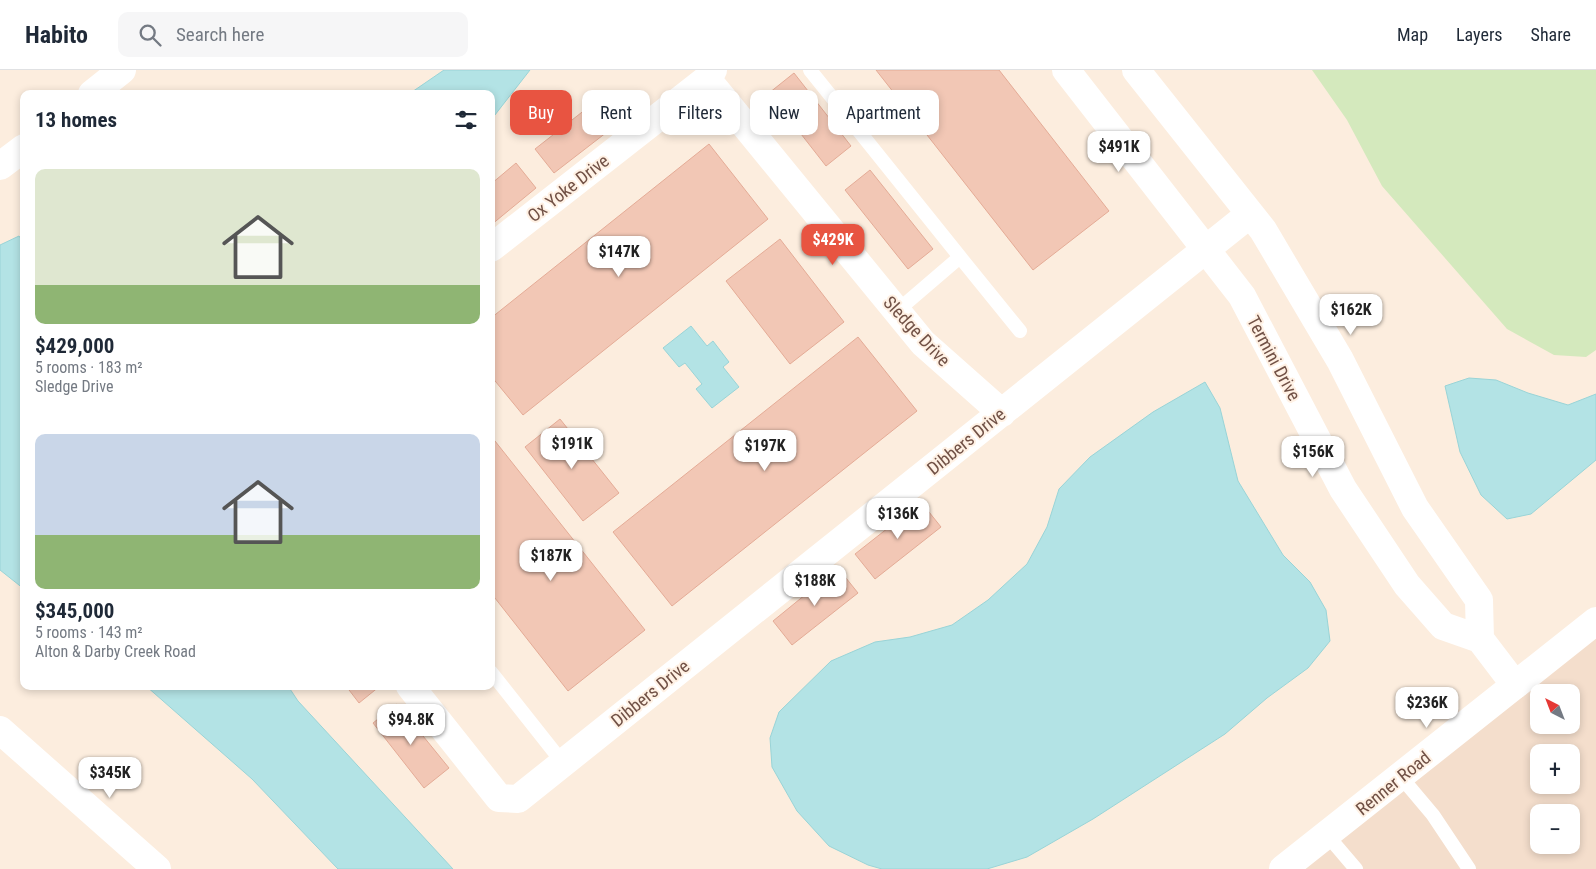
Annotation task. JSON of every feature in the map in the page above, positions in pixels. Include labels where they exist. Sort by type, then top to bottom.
[{"type":"street","points":[[97,90],[122,70]]},
{"type":"street","name":"Termini Drive","points":[[1066,70],[1242,296],[1343,489],[1407,585],[1443,626],[1480,639]]},
{"type":"street","points":[[1136,70],[1263,230],[1340,360],[1415,508],[1480,600],[1480,639],[1515,685]]},
{"type":"street","name":"Ox Yoke Drive","points":[[495,245],[710,75]]},
{"type":"street","name":"Sledge Drive","points":[[710,75],[923,343],[1002,413]]},
{"type":"street","points":[[0,166],[20,151]]},
{"type":"street","name":"Dibbers Drive","points":[[413,690],[499,798],[518,798],[1250,214]]},
{"type":"street","name":"Renner Road","points":[[1284,869],[1596,621]]},
{"type":"street","points":[[0,730],[157,869]]},
{"type":"lane","points":[[810,70],[1020,331]]},
{"type":"lane","points":[[897,311],[960,257]]},
{"type":"lane","points":[[495,677],[563,763]]},
{"type":"lane","points":[[1401,777],[1432,815],[1470,869]]},
{"type":"lane","points":[[1327,835],[1356,869]]},
{"type":"shaded area","points":[[1596,621],[1596,869],[1283,869]]},
{"type":"green space","points":[[1312,70],[1596,70],[1596,350],[1586,357],[1554,355],[1507,329],[1382,186],[1347,120]]},
{"type":"water","points":[[444,70],[530,70],[514,90],[510,90],[510,96],[495,115],[495,90],[415,90]]},
{"type":"water","points":[[19,236],[20,237],[20,586],[0,570],[0,245]]},
{"type":"water","points":[[691,326],[707,346],[713,341],[729,362],[723,367],[739,387],[712,408],[696,389],[702,384],[685,363],[679,367],[663,348]]},
{"type":"water","points":[[1469,378],[1496,380],[1528,393],[1568,405],[1596,394],[1596,460],[1531,514],[1507,519],[1481,495],[1460,452],[1445,386]]},
{"type":"water","points":[[1205,382],[1220,408],[1238,481],[1283,555],[1310,582],[1326,610],[1330,641],[1308,668],[1267,698],[1225,734],[1093,819],[1027,857],[987,869],[882,869],[868,865],[829,846],[797,811],[772,767],[770,738],[779,712],[831,661],[875,642],[910,637],[952,625],[988,600],[1027,564],[1047,527],[1059,489],[1090,457],[1153,412]]},
{"type":"water","points":[[151,690],[291,690],[298,701],[453,869],[338,869],[252,779]]},
{"type":"building","points":[[876,70],[999,70],[1109,211],[1033,270],[927,135],[939,135],[939,90],[892,90]]},
{"type":"building","points":[[794,73],[807,90],[773,90]]},
{"type":"building","points":[[818,104],[828,117],[828,135],[842,135],[851,146],[826,166],[802,135],[818,135]]},
{"type":"building","points":[[582,112],[582,135],[603,135],[554,173],[535,149],[553,135],[572,135],[572,120]]},
{"type":"building","points":[[709,144],[768,219],[523,415],[495,381],[495,315]]},
{"type":"building","points":[[516,163],[536,188],[495,222],[495,181]]},
{"type":"building","points":[[870,170],[933,249],[908,269],[845,190]]},
{"type":"building","points":[[780,239],[844,322],[790,364],[726,281]]},
{"type":"building","points":[[858,337],[917,411],[672,606],[613,532]]},
{"type":"building","points":[[560,419],[619,493],[583,521],[525,447]]},
{"type":"building","points":[[495,441],[645,630],[568,691],[495,598]]},
{"type":"building","points":[[921,502],[941,527],[875,579],[855,554]]},
{"type":"building","points":[[838,568],[858,593],[792,645],[773,621]]},
{"type":"building","points":[[349,690],[375,690],[359,703]]},
{"type":"building","points":[[397,704],[449,768],[424,788],[373,723]]}]
